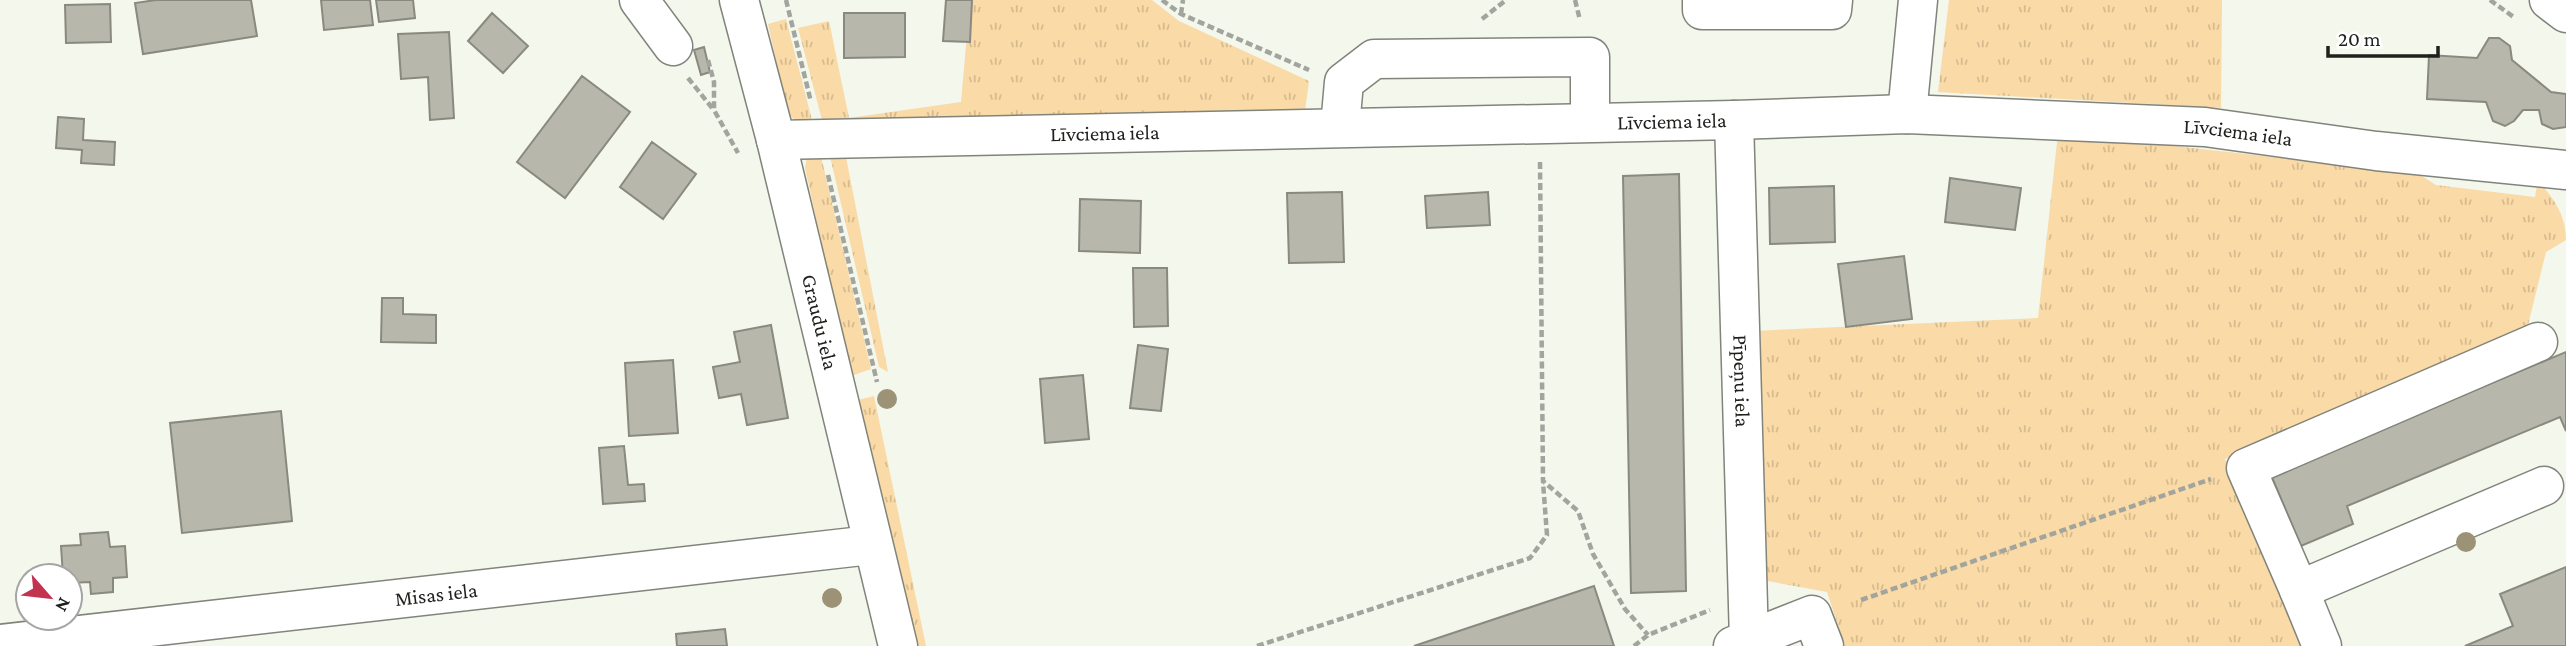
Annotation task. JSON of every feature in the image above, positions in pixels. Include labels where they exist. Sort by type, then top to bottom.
[{"type":"street","points":[[639,0],[673,46]]},
{"type":"street","name":"Graudu iela","points":[[739,0],[776,140],[871,545],[898,646]]},
{"type":"street","points":[[1702,0],[1702,10],[1832,10],[1833,0]]},
{"type":"street","points":[[1907,114],[1918,0]]},
{"type":"street","points":[[2549,0],[2566,13]]},
{"type":"street","points":[[1340,127],[1344,82],[1374,59],[1590,57],[1590,121]]},
{"type":"street","name":"Līvciema iela","points":[[776,140],[1907,114],[2205,127],[2376,151],[2566,170]]},
{"type":"street","name":"Pīpeņu iela","points":[[1734,120],[1741,643],[1812,615],[1824,646]]},
{"type":"street","points":[[2322,646],[2246,468],[2538,342]]},
{"type":"street","points":[[2299,590],[2544,485]]},
{"type":"street","name":"Misas iela","points":[[0,644],[871,545]]},
{"type":"path","points":[[1162,0],[1181,14],[1317,74],[1344,82]]},
{"type":"path","points":[[1181,14],[1183,0]]},
{"type":"path","points":[[1257,646],[1530,558],[1547,535],[1542,481],[1539,123]]},
{"type":"path","points":[[1861,600],[2222,476]]},
{"type":"path","points":[[1542,481],[1578,511],[1593,554],[1625,609],[1648,635]]},
{"type":"path","points":[[1634,646],[1648,635],[1712,609]]},
{"type":"green space","points":[[970,0],[1152,0],[1179,21],[1309,81],[1305,111],[822,120],[798,28],[829,21],[849,118],[961,102]]},
{"type":"green space","points":[[1949,0],[2222,0],[2221,108],[1938,92]]},
{"type":"green space","points":[[786,19],[813,124],[802,124],[788,115],[768,24]]},
{"type":"green space","points":[[2058,133],[2417,173],[2436,185],[2535,197],[2538,180],[2558,208],[2564,223],[2566,240],[2546,252],[2527,329],[2225,459],[2305,646],[1845,646],[1827,592],[1762,580],[1753,331],[2038,318]]},
{"type":"green space","points":[[820,152],[871,369],[851,376],[805,168],[807,157]]},
{"type":"green space","points":[[829,152],[846,157],[888,372],[879,367]]},
{"type":"green space","points":[[874,396],[926,646],[918,646],[858,400]]},
{"type":"building","points":[[156,0],[251,0],[257,36],[143,54],[135,3]]},
{"type":"building","points":[[321,0],[370,0],[373,25],[324,30]]},
{"type":"building","points":[[376,0],[413,0],[415,18],[379,22]]},
{"type":"building","points":[[946,0],[972,0],[970,42],[943,41]]},
{"type":"building","points":[[110,4],[111,42],[66,43],[65,5]]},
{"type":"building","points":[[492,13],[528,46],[503,73],[468,41]]},
{"type":"building","points":[[844,13],[905,13],[905,57],[844,58]]},
{"type":"building","points":[[449,32],[454,118],[430,120],[428,77],[401,79],[398,34]]},
{"type":"building","points":[[2489,38],[2499,38],[2510,46],[2512,60],[2551,92],[2566,94],[2566,127],[2553,129],[2542,124],[2539,110],[2523,110],[2514,121],[2505,126],[2493,121],[2486,102],[2427,99],[2429,55],[2477,58]]},
{"type":"building","points":[[704,47],[710,72],[701,75],[694,50]]},
{"type":"building","points":[[582,76],[630,112],[565,198],[517,162]]},
{"type":"building","points":[[58,117],[84,119],[83,140],[115,142],[114,165],[81,163],[82,150],[56,148]]},
{"type":"building","points":[[652,142],[696,174],[663,219],[620,187]]},
{"type":"building","points":[[1679,174],[1686,591],[1631,593],[1623,176]]},
{"type":"building","points":[[1950,178],[2021,188],[2015,230],[1945,222]]},
{"type":"building","points":[[1834,186],[1835,242],[1770,244],[1769,188]]},
{"type":"building","points":[[1342,192],[1344,262],[1289,263],[1287,193]]},
{"type":"building","points":[[1488,192],[1490,225],[1427,228],[1425,196]]},
{"type":"building","points":[[1080,199],[1141,201],[1140,253],[1079,251]]},
{"type":"building","points":[[1904,256],[1912,319],[1846,327],[1838,264]]},
{"type":"building","points":[[1133,268],[1167,268],[1168,326],[1134,327]]},
{"type":"building","points":[[382,298],[403,298],[403,314],[436,315],[436,343],[381,342]]},
{"type":"building","points":[[771,325],[788,418],[747,425],[741,394],[719,398],[713,367],[740,362],[734,332]]},
{"type":"building","points":[[1138,345],[1168,349],[1161,411],[1130,408]]},
{"type":"building","points":[[2566,352],[2566,431],[2560,417],[2347,506],[2353,524],[2301,546],[2271,475]]},
{"type":"building","points":[[673,360],[678,433],[629,436],[625,363]]},
{"type":"building","points":[[1083,375],[1089,439],[1045,443],[1040,379]]},
{"type":"building","points":[[281,411],[292,521],[182,533],[170,423]]},
{"type":"building","points":[[624,446],[628,485],[644,484],[645,501],[603,504],[599,448]]},
{"type":"building","points":[[108,532],[110,547],[125,546],[127,577],[113,578],[113,592],[91,594],[90,582],[84,582],[84,562],[62,562],[61,546],[81,545],[80,534]]},
{"type":"building","points":[[2566,567],[2566,646],[2465,646],[2513,626],[2500,594]]},
{"type":"building","points":[[1594,586],[1614,646],[1414,646]]},
{"type":"building","points":[[725,629],[727,646],[677,646],[676,634]]}]
